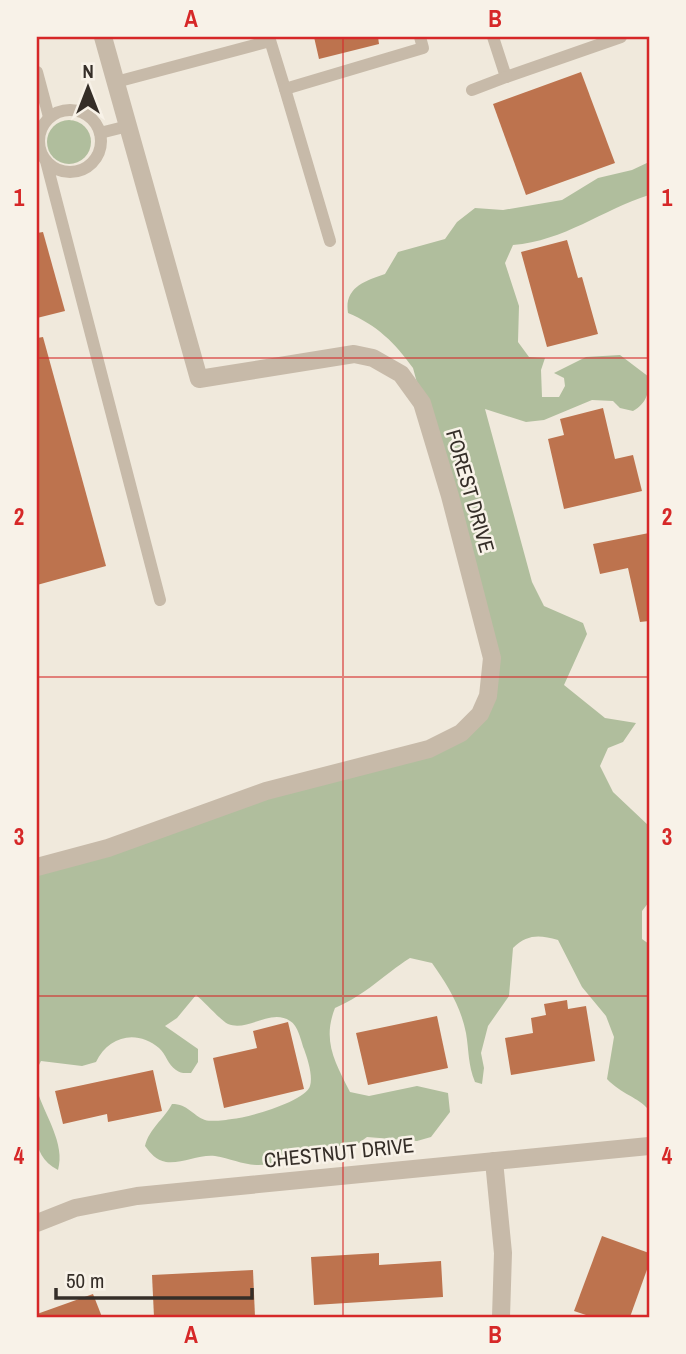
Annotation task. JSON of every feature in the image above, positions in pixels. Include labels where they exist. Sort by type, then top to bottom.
[{"type":"street","name":"FOREST DRIVE","points":[[37,867],[108,848],[266,791],[429,749],[467,729],[480,714],[488,696],[492,658],[450,496],[422,403],[401,374],[373,358],[354,354],[325,356],[199,379],[103,37]]},
{"type":"street","name":"CHESTNUT DRIVE","points":[[37,1223],[75,1208],[137,1196],[649,1146]]},
{"type":"street","points":[[494,1161],[503,1253],[501,1317]]},
{"type":"lane","points":[[285,89],[423,48],[420,37]]},
{"type":"lane","points":[[493,37],[506,77]]},
{"type":"lane","points":[[471,90],[621,37]]},
{"type":"lane","points":[[116,82],[270,39],[330,241]]},
{"type":"lane","points":[[37,72],[49,117],[39,138],[160,600]]},
{"type":"lane","points":[[46,161],[64,171],[84,168],[98,153],[100,133],[95,123],[79,111],[69,110],[49,117]]},
{"type":"lane","points":[[100,133],[128,126]]},
{"type":"green space","points":[[69,120],[78,121],[85,126],[90,133],[90,151],[85,158],[78,163],[69,164],[60,163],[53,158],[48,151],[47,142],[48,133],[53,126],[60,121]]},
{"type":"green space","points":[[649,162],[649,195],[549,238],[513,245],[505,263],[519,306],[518,342],[529,357],[545,358],[541,370],[542,397],[559,397],[565,386],[564,378],[554,373],[586,357],[620,355],[649,377],[648,393],[644,401],[633,411],[620,408],[613,401],[592,400],[544,420],[526,422],[485,409],[532,582],[544,606],[583,623],[587,634],[564,685],[605,718],[636,723],[623,742],[608,748],[600,766],[613,792],[649,826],[649,902],[642,911],[642,939],[649,944],[649,1110],[607,1079],[614,1037],[606,1016],[582,987],[558,940],[534,937],[513,948],[509,996],[488,1026],[481,1053],[484,1068],[482,1084],[475,1082],[473,1076],[464,1023],[457,1005],[432,963],[410,958],[365,991],[335,1008],[331,1020],[330,1041],[335,1061],[350,1092],[369,1096],[417,1086],[448,1093],[450,1112],[431,1137],[417,1141],[367,1137],[352,1148],[325,1146],[282,1161],[261,1165],[215,1156],[172,1162],[159,1160],[145,1146],[150,1134],[172,1104],[182,1106],[205,1120],[223,1120],[276,1108],[306,1092],[311,1082],[310,1073],[299,1034],[293,1023],[283,1018],[267,1018],[236,1026],[228,1024],[196,995],[177,1018],[165,1026],[198,1049],[198,1062],[191,1073],[178,1071],[159,1048],[133,1037],[115,1041],[101,1053],[96,1062],[82,1066],[41,1061],[37,1069],[37,867],[429,749],[480,714],[492,658],[413,368],[385,336],[348,313],[349,297],[363,283],[385,274],[398,252],[445,239],[457,222],[475,208],[503,210],[562,200],[598,178],[632,170]]},
{"type":"green space","points":[[37,1090],[57,1140],[60,1160],[58,1170],[48,1163],[38,1146],[35,1124]]},
{"type":"building","points":[[314,37],[378,37],[379,44],[319,59]]},
{"type":"building","points":[[581,72],[615,163],[526,195],[493,104]]},
{"type":"building","points":[[43,232],[65,311],[37,318],[37,233]]},
{"type":"building","points":[[567,240],[578,278],[582,277],[598,334],[547,347],[521,252]]},
{"type":"building","points":[[43,337],[106,566],[37,585],[37,338]]},
{"type":"building","points":[[603,408],[615,459],[633,455],[642,491],[564,509],[548,439],[564,435],[560,419]]},
{"type":"building","points":[[649,533],[649,621],[640,622],[628,568],[600,574],[593,544]]},
{"type":"building","points":[[567,1000],[568,1009],[586,1006],[595,1061],[511,1075],[505,1038],[533,1033],[531,1018],[546,1015],[544,1004]]},
{"type":"building","points":[[437,1016],[448,1068],[368,1085],[356,1033]]},
{"type":"building","points":[[288,1022],[304,1089],[224,1108],[213,1058],[257,1048],[253,1031]]},
{"type":"building","points":[[153,1070],[162,1111],[108,1122],[107,1114],[63,1124],[55,1091]]},
{"type":"building","points":[[602,1236],[649,1253],[649,1264],[630,1317],[592,1317],[574,1311]]},
{"type":"building","points":[[379,1253],[379,1265],[441,1261],[443,1297],[314,1305],[311,1257]]},
{"type":"building","points":[[253,1270],[255,1317],[154,1317],[152,1275]]},
{"type":"building","points":[[93,1294],[102,1317],[37,1317],[37,1314]]}]
